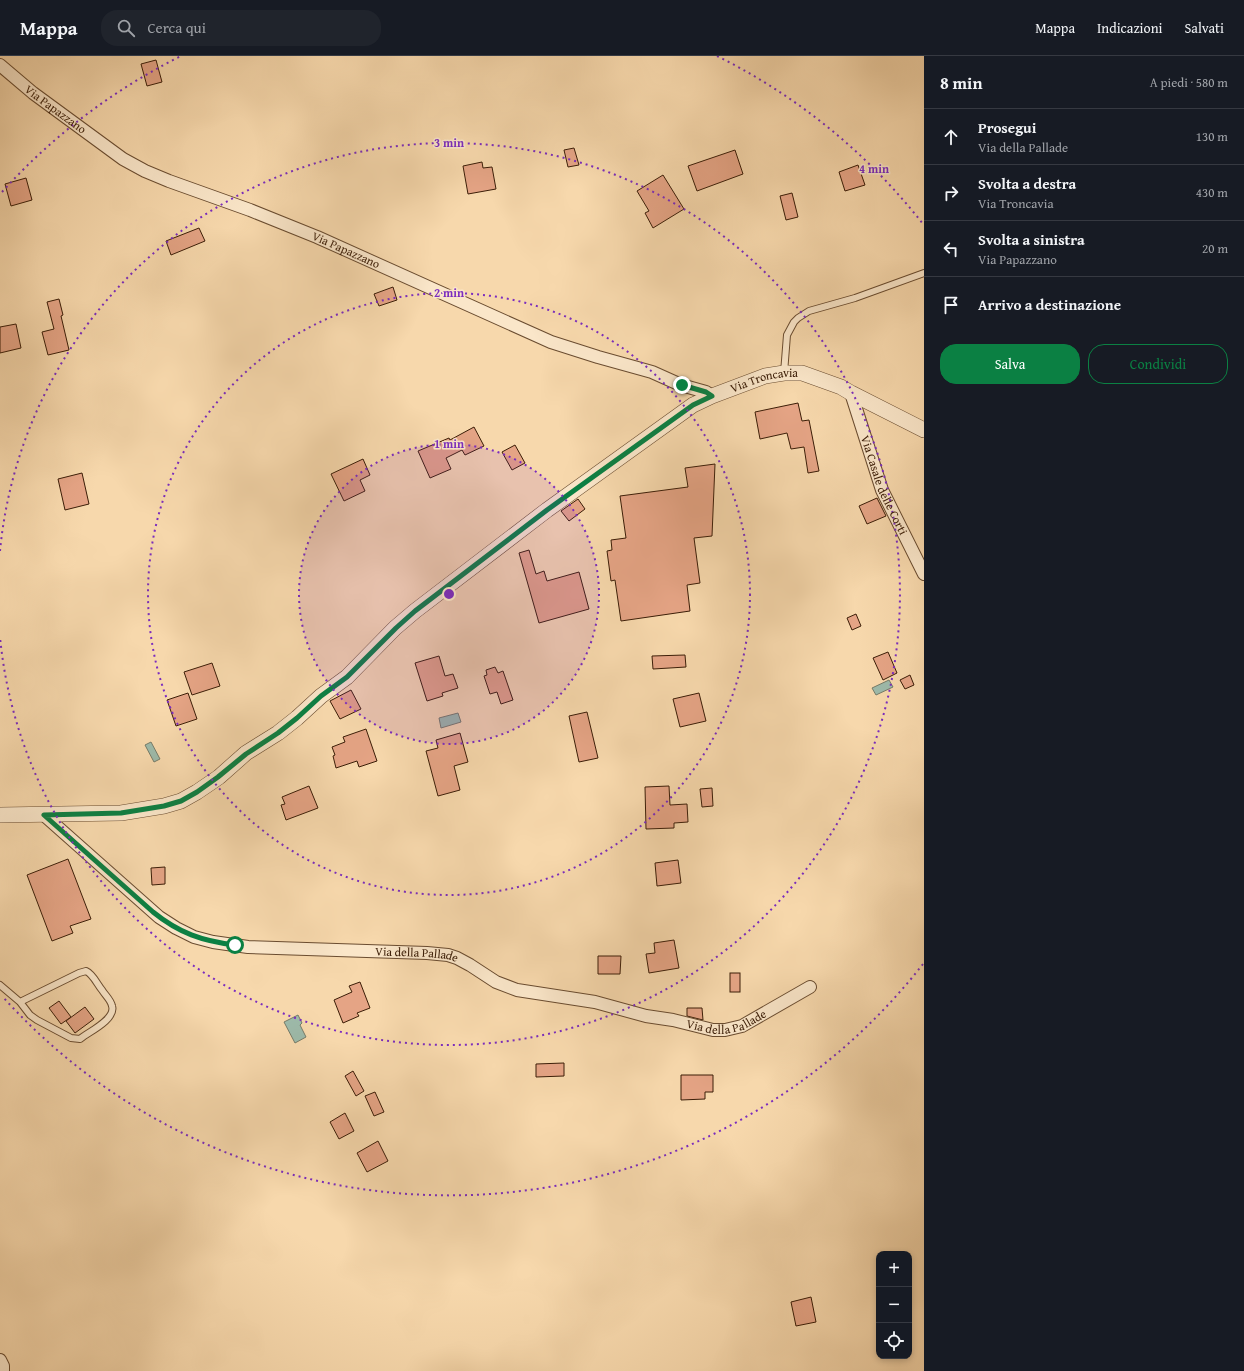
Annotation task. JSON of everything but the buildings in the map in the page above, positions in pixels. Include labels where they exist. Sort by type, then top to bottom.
[{"type":"street","name":"Via Papazzano","points":[[0,65],[33,93],[115,154],[153,174],[317,237],[551,342],[652,372],[682,385],[706,392],[712,396]]},
{"type":"street","name":"Via Troncavia","points":[[0,815],[121,813],[164,806],[181,801],[197,792],[246,754],[278,733],[321,696],[347,677],[415,611],[584,483],[693,405],[712,396],[765,376],[784,373],[802,373],[841,387],[924,430]]},
{"type":"street","name":"Via Casale delle Corti","points":[[851,393],[882,490],[924,574]]},
{"type":"street","name":"Via della Pallade","points":[[44,815],[162,919],[184,933],[208,941],[248,946],[427,953],[444,955],[465,962],[491,979],[512,988],[595,1002],[646,1016],[673,1020],[713,1030],[725,1030],[742,1026],[810,987]]},
{"type":"street","points":[[0,1360],[3,1366],[3,1371]]},
{"type":"lane","points":[[784,373],[787,335],[794,322],[803,314],[924,274]]},
{"type":"lane","points":[[0,985],[20,1002],[30,1015],[71,1038],[80,1039],[110,1018],[112,1010],[110,1001],[90,974],[86,971],[20,1002]]},
{"type":"shaded area","points":[[889,680],[893,687],[876,695],[872,688]]},
{"type":"shaded area","points":[[458,713],[461,722],[441,728],[439,718]]},
{"type":"shaded area","points":[[151,742],[160,759],[154,762],[145,745]]},
{"type":"shaded area","points":[[298,1015],[302,1023],[300,1025],[306,1037],[295,1043],[284,1022]]},
{"type":"route","points":[[235,945],[208,941],[194,937],[180,931],[166,922],[44,815],[121,813],[142,810],[181,801],[197,792],[246,754],[278,733],[321,696],[347,677],[415,611],[547,510],[693,405],[712,396],[706,392],[682,385]]}]
